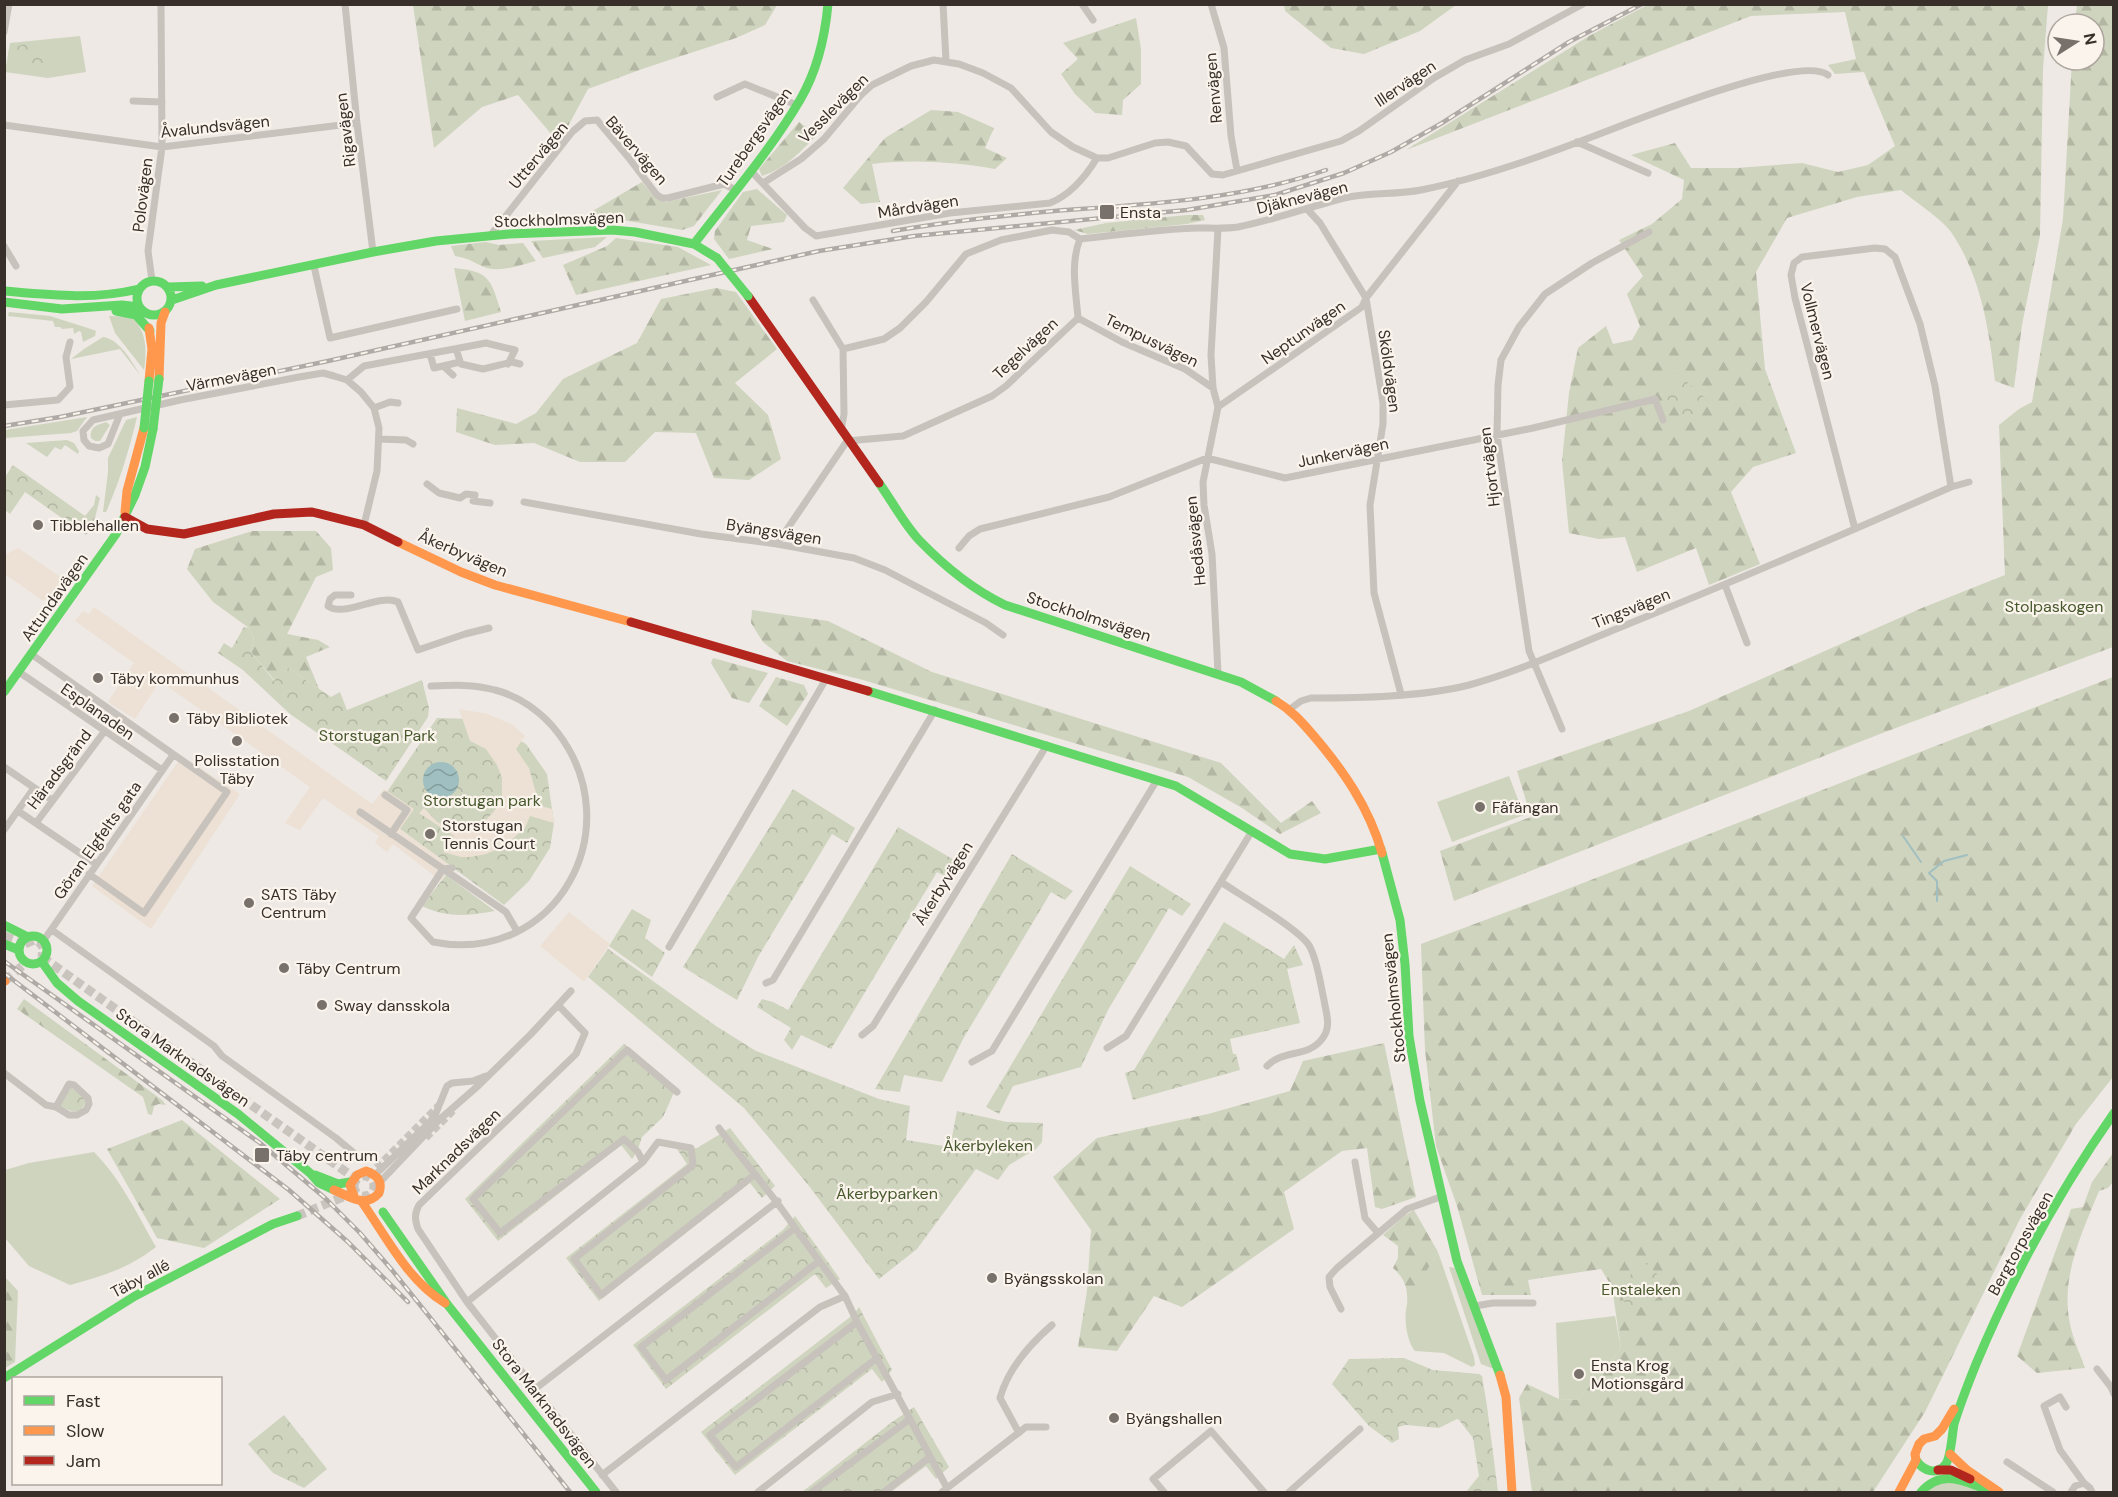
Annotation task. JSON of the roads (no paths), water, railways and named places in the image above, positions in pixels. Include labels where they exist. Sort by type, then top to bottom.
[{"type":"street","points":[[4,32],[9,4]]},
{"type":"street","name":"Polovägen","points":[[152,280],[148,251],[162,147],[161,4]]},
{"type":"street","name":"Rigavägen","points":[[345,4],[373,252]]},
{"type":"street","name":"Turebergsvägen","points":[[694,244],[751,171],[801,99],[825,34],[828,4]]},
{"type":"street","points":[[943,4],[946,61]]},
{"type":"street","points":[[1082,4],[1094,20]]},
{"type":"street","name":"Renvägen","points":[[1211,4],[1224,48],[1231,136],[1237,170]]},
{"type":"street","name":"Illervägen","points":[[1237,170],[1341,141],[1359,131],[1434,78],[1465,60],[1509,44],[1583,4]]},
{"type":"street","name":"Vesslevägen","points":[[763,183],[801,159],[818,145],[860,96],[873,85],[911,66],[934,60],[946,61],[983,73],[1011,88],[1050,132],[1073,147],[1097,158]]},
{"type":"street","name":"Djäknevägen","points":[[843,349],[884,339],[900,328],[926,302],[966,254],[1001,240],[1052,230],[1070,232],[1080,239],[1197,228],[1239,227],[1347,198],[1418,191],[1458,181],[1578,142],[1711,91],[1805,71],[1822,70],[1828,75]]},
{"type":"street","points":[[717,97],[745,84],[797,105]]},
{"type":"street","points":[[133,101],[162,102]]},
{"type":"street","name":"Bävervägen","points":[[585,121],[597,120],[662,198],[724,184],[736,190]]},
{"type":"street","name":"Uttervägen","points":[[489,236],[572,132],[585,121]]},
{"type":"street","name":"Åvalundsvägen","points":[[4,125],[162,147],[357,123]]},
{"type":"street","points":[[1097,158],[1108,158],[1155,143],[1168,142],[1186,146],[1212,174],[1237,170]]},
{"type":"street","points":[[1578,142],[1648,173]]},
{"type":"street","name":"Mårdvägen","points":[[751,171],[805,228],[816,236],[950,213],[1050,203],[1062,198],[1090,170],[1097,158]]},
{"type":"street","name":"Neptunvägen","points":[[1218,407],[1362,307],[1366,298],[1458,181]]},
{"type":"street","name":"Sköldvägen","points":[[1307,209],[1320,223],[1366,298],[1383,403],[1383,424],[1370,505],[1374,592],[1401,694]]},
{"type":"street","name":"Hedåsvägen","points":[[1218,229],[1211,355],[1213,388],[1218,407],[1203,482],[1212,554],[1218,673]]},
{"type":"street","name":"Stockholmsvägen","points":[[172,300],[216,285],[436,241],[612,230],[667,237],[694,244],[717,258],[748,296],[918,540],[959,578],[1005,605],[1218,673],[1290,709],[1330,755],[1359,796],[1370,816],[1381,849],[1400,920],[1406,964],[1409,1036],[1420,1101],[1457,1261],[1506,1396],[1512,1492]]},
{"type":"street","name":"Hjortvägen","points":[[1562,729],[1529,651],[1497,435],[1501,360],[1519,327],[1545,294],[1592,263],[1649,232]]},
{"type":"street","name":"Tegelvägen","points":[[848,441],[903,436],[992,396],[1006,386],[1078,318],[1074,261],[1075,250],[1080,239]]},
{"type":"street","points":[[4,246],[16,266]]},
{"type":"street","name":"Vollmervägen","points":[[1855,529],[1795,298],[1791,275],[1794,263],[1802,257],[1875,248],[1885,249],[1895,257],[1920,324],[1930,363],[1951,487]]},
{"type":"street","points":[[314,266],[330,338],[457,309]]},
{"type":"street","points":[[4,291],[121,294],[139,289],[152,280],[164,283],[168,287],[172,300],[165,312],[156,315],[147,314],[139,307],[137,301],[139,289]]},
{"type":"street","name":"Stockholmsvägen","points":[[168,287],[216,285]]},
{"type":"street","points":[[813,300],[843,349],[844,414],[841,431]]},
{"type":"street","points":[[4,302],[62,309],[131,312],[141,318],[150,332]]},
{"type":"street","points":[[83,309],[122,305],[139,307]]},
{"type":"street","name":"Attundavägen","points":[[4,692],[92,569],[125,517],[127,491],[148,428],[161,323],[165,312]]},
{"type":"street","name":"Attundavägen","points":[[147,314],[154,380]]},
{"type":"street","name":"Tempusvägen","points":[[1078,318],[1122,342],[1185,369],[1213,388]]},
{"type":"street","points":[[4,405],[58,400],[70,387],[66,357],[70,342]]},
{"type":"street","points":[[364,525],[377,471],[380,428],[374,408],[347,380],[364,366],[486,343],[515,351],[508,364]]},
{"type":"street","points":[[456,349],[461,364],[483,369],[520,364]]},
{"type":"street","points":[[430,354],[434,368],[460,362]]},
{"type":"street","points":[[443,366],[453,375]]},
{"type":"street","name":"Värmevägen","points":[[120,414],[108,444],[99,448],[89,446],[83,435],[87,425],[93,420],[120,414],[299,377],[323,373],[347,380]]},
{"type":"street","name":"Junkervägen","points":[[1207,458],[1285,478],[1497,435],[1655,399],[1663,420]]},
{"type":"street","points":[[374,408],[390,402],[398,403]]},
{"type":"street","points":[[379,439],[406,440],[412,444]]},
{"type":"street","points":[[777,544],[848,441]]},
{"type":"street","points":[[958,548],[969,536],[980,529],[1109,497],[1207,458]]},
{"type":"street","name":"Tingsvägen","points":[[1290,709],[1301,700],[1311,698],[1401,694],[1469,685],[1533,662],[1725,585],[1951,487],[1969,482]]},
{"type":"street","points":[[427,484],[439,494],[460,498],[466,494],[475,495],[473,501],[490,503]]},
{"type":"street","name":"Byängsvägen","points":[[525,502],[701,534],[777,544],[854,558],[885,570],[987,623],[1003,635]]},
{"type":"street","name":"Åkerbyvägen","points":[[125,517],[147,530],[184,534],[238,521],[312,512],[364,525],[461,572],[495,585],[935,710],[1176,786],[1290,854],[1305,859],[1332,860],[1381,849]]},
{"type":"street","points":[[1725,585],[1748,643]]},
{"type":"street","points":[[351,595],[335,595],[330,599],[328,606],[338,610],[382,601],[398,602],[418,650],[489,628]]},
{"type":"street","name":"Esplanaden","points":[[32,654],[227,792],[144,913],[90,874]]},
{"type":"street","name":"Esplanaden","points":[[19,672],[162,770]]},
{"type":"street","points":[[669,947],[826,679]]},
{"type":"street","points":[[431,686],[469,685],[515,697],[543,717],[568,746],[585,790],[587,824],[579,861],[567,888],[551,908],[535,922],[484,944],[453,946],[433,942],[411,918],[443,869]]},
{"type":"street","points":[[766,983],[773,980],[798,940],[935,710]]},
{"type":"street","name":"Häradsgränd","points":[[36,823],[104,732]]},
{"type":"street","name":"Åkerbyvägen","points":[[862,1035],[873,1026],[1047,745]]},
{"type":"street","name":"Göran Elgfelts gata","points":[[44,940],[173,755]]},
{"type":"street","points":[[4,767],[52,800]]},
{"type":"street","points":[[972,1062],[992,1051],[1157,780]]},
{"type":"street","name":"Häradsgränd","points":[[4,830],[34,788]]},
{"type":"street","points":[[385,795],[407,810],[391,834]]},
{"type":"street","points":[[18,811],[96,864]]},
{"type":"street","points":[[360,812],[506,912],[517,931]]},
{"type":"street","points":[[1107,1048],[1126,1036],[1252,831]]},
{"type":"street","points":[[443,869],[452,868]]},
{"type":"street","points":[[1221,882],[1296,933],[1309,944],[1316,962],[1329,1025],[1322,1039],[1309,1050],[1275,1058],[1267,1066]]},
{"type":"street","points":[[4,925],[28,937]]},
{"type":"street","points":[[52,930],[214,1046],[222,1056],[336,1138],[361,1159]]},
{"type":"street","points":[[33,936],[44,940],[47,953],[42,962],[36,965],[26,963],[19,950],[22,942],[33,936]]},
{"type":"street","points":[[4,944],[19,950]]},
{"type":"street","name":"Stora Marknadsvägen","points":[[42,962],[57,982],[78,1001],[238,1114],[319,1183],[359,1201],[414,1274],[432,1295],[447,1304]]},
{"type":"street","points":[[377,1178],[461,1102],[531,1034],[571,991]]},
{"type":"street","name":"Marknadsvägen","points":[[558,1005],[585,1033],[576,1054],[416,1211],[415,1221],[467,1302],[616,1492]]},
{"type":"street","points":[[643,1162],[624,1139],[500,1233],[472,1198],[627,1050],[677,1092]]},
{"type":"street","points":[[4,1073],[46,1105],[56,1107],[69,1115],[77,1115],[86,1110],[89,1104],[88,1098],[74,1085],[69,1084],[56,1107]]},
{"type":"street","points":[[377,1178],[430,1122],[447,1086],[452,1083],[473,1081],[488,1075]]},
{"type":"street","points":[[459,1083],[463,1086],[465,1095],[461,1102]]},
{"type":"street","name":"Bergtorpsvägen","points":[[1919,1492],[1935,1470],[1947,1464],[1954,1421],[1982,1348],[2013,1284],[2097,1136],[2114,1113]]},
{"type":"street","points":[[719,1128],[754,1175],[778,1201],[845,1296],[857,1322],[898,1394],[945,1490],[1026,1427],[1046,1427]]},
{"type":"street","points":[[467,1302],[643,1162],[658,1142],[691,1148],[693,1165],[574,1259],[601,1295],[754,1175]]},
{"type":"street","points":[[1355,1162],[1365,1218],[1378,1233]]},
{"type":"street","points":[[366,1171],[377,1178],[381,1189],[370,1202],[359,1201],[350,1190],[350,1182],[359,1172],[366,1171]]},
{"type":"street","name":"Stora Marknadsvägen","points":[[310,1173],[338,1184],[350,1182]]},
{"type":"street","name":"Stora Marknadsvägen","points":[[378,1195],[444,1290],[447,1304]]},
{"type":"street","points":[[1341,1309],[1330,1287],[1329,1277],[1407,1209],[1443,1196]]},
{"type":"street","points":[[535,1389],[778,1201]]},
{"type":"street","name":"Stora Marknadsvägen","points":[[383,1212],[447,1304],[596,1492]]},
{"type":"street","name":"Täby allé","points":[[4,1378],[135,1296],[273,1224],[297,1216]]},
{"type":"street","points":[[795,1228],[641,1347],[666,1380],[819,1261]]},
{"type":"street","points":[[602,1475],[820,1306],[845,1296]]},
{"type":"street","points":[[1475,1306],[1493,1302],[1533,1303]]},
{"type":"street","points":[[857,1322],[710,1435],[736,1467],[877,1358]]},
{"type":"street","points":[[1019,1432],[1000,1398],[1006,1378],[1039,1336],[1052,1324]]},
{"type":"street","points":[[2097,1369],[2114,1394]]},
{"type":"street","name":"Bergtorpsvägen","points":[[1899,1492],[1916,1460],[1915,1454],[1919,1444],[1924,1439],[1935,1436],[1942,1429],[1964,1393]]},
{"type":"street","points":[[758,1492],[872,1402],[898,1394]]},
{"type":"street","points":[[2066,1407],[2060,1397],[2044,1406],[2060,1450],[2092,1492]]},
{"type":"street","points":[[812,1492],[910,1419]]},
{"type":"street","points":[[1289,1492],[1360,1430]]},
{"type":"street","points":[[1164,1492],[1153,1479],[1211,1431],[1264,1492]]},
{"type":"street","points":[[1935,1436],[1946,1443],[1958,1464],[1985,1480],[1997,1492]]},
{"type":"street","points":[[884,1492],[930,1457]]},
{"type":"street","points":[[1916,1460],[1924,1470],[1951,1470],[1997,1492]]},
{"type":"street","points":[[2007,1462],[2054,1492]]},
{"type":"street","points":[[1919,1492],[1933,1480],[1949,1477],[1997,1492]]},
{"type":"street","points":[[2071,1492],[2074,1486],[2084,1483]]},
{"type":"water","points":[[441,762],[454,767],[459,780],[454,793],[441,798],[428,793],[423,780],[428,767]]},
{"type":"waterway","points":[[1903,836],[1921,862]]},
{"type":"waterway","points":[[1937,901],[1937,881],[1929,873],[1944,861],[1967,855]]},
{"type":"tunnel","points":[[4,936],[25,944]]},
{"type":"tunnel","points":[[25,944],[34,940],[39,942],[43,947],[42,957]]},
{"type":"tunnel","points":[[42,957],[356,1179]]},
{"type":"tunnel","points":[[5,981],[29,960]]},
{"type":"tunnel","points":[[369,1175],[439,1105]]},
{"type":"tunnel","points":[[426,1138],[454,1110]]},
{"type":"tunnel","points":[[360,1176],[368,1176],[374,1182],[374,1186],[374,1190],[368,1196],[360,1196],[354,1190],[354,1182],[360,1176]]},
{"type":"tunnel","points":[[297,1216],[350,1194]]},
{"type":"railway","points":[[4,426],[60,417],[328,361],[819,251],[914,236],[1187,210],[1275,195],[1344,173],[1391,152],[1442,123],[1569,42],[1642,4]]},
{"type":"railway","points":[[893,231],[1001,216],[1197,199],[1263,188],[1326,170]]},
{"type":"railway","points":[[4,961],[260,1143],[325,1198],[392,1270],[570,1492]]},
{"type":"railway","points":[[4,973],[289,1190],[348,1242],[408,1302]]},
{"type":"place","name":"Ensta","points":[[1107,212]]},
{"type":"place","name":"Tibblehallen","points":[[38,525]]},
{"type":"place","name":"Täby kommunhus","points":[[98,678]]},
{"type":"place","name":"Täby Bibliotek","points":[[174,718]]},
{"type":"place","name":"Polisstation Täby","points":[[237,741]]},
{"type":"place","name":"Fåfängan","points":[[1480,807]]},
{"type":"place","name":"Storstugan Tennis Court","points":[[430,834]]},
{"type":"place","name":"SATS Täby Centrum","points":[[249,903]]},
{"type":"place","name":"Täby Centrum","points":[[284,968]]},
{"type":"place","name":"Sway dansskola","points":[[322,1005]]},
{"type":"place","name":"Täby centrum","points":[[262,1155]]},
{"type":"place","name":"Byängsskolan","points":[[992,1278]]},
{"type":"place","name":"Ensta Krog Motionsgård","points":[[1579,1374]]},
{"type":"place","name":"Byängshallen","points":[[1114,1418]]},
{"type":"park label","name":"Stolpaskogen","points":[[2054,606]]},
{"type":"park label","name":"Storstugan Park","points":[[377,735]]},
{"type":"park label","name":"Storstugan park","points":[[482,800]]},
{"type":"park label","name":"Åkerbyleken","points":[[988,1145]]},
{"type":"park label","name":"Åkerbyparken","points":[[887,1193]]},
{"type":"park label","name":"Enstaleken","points":[[1641,1289]]}]
